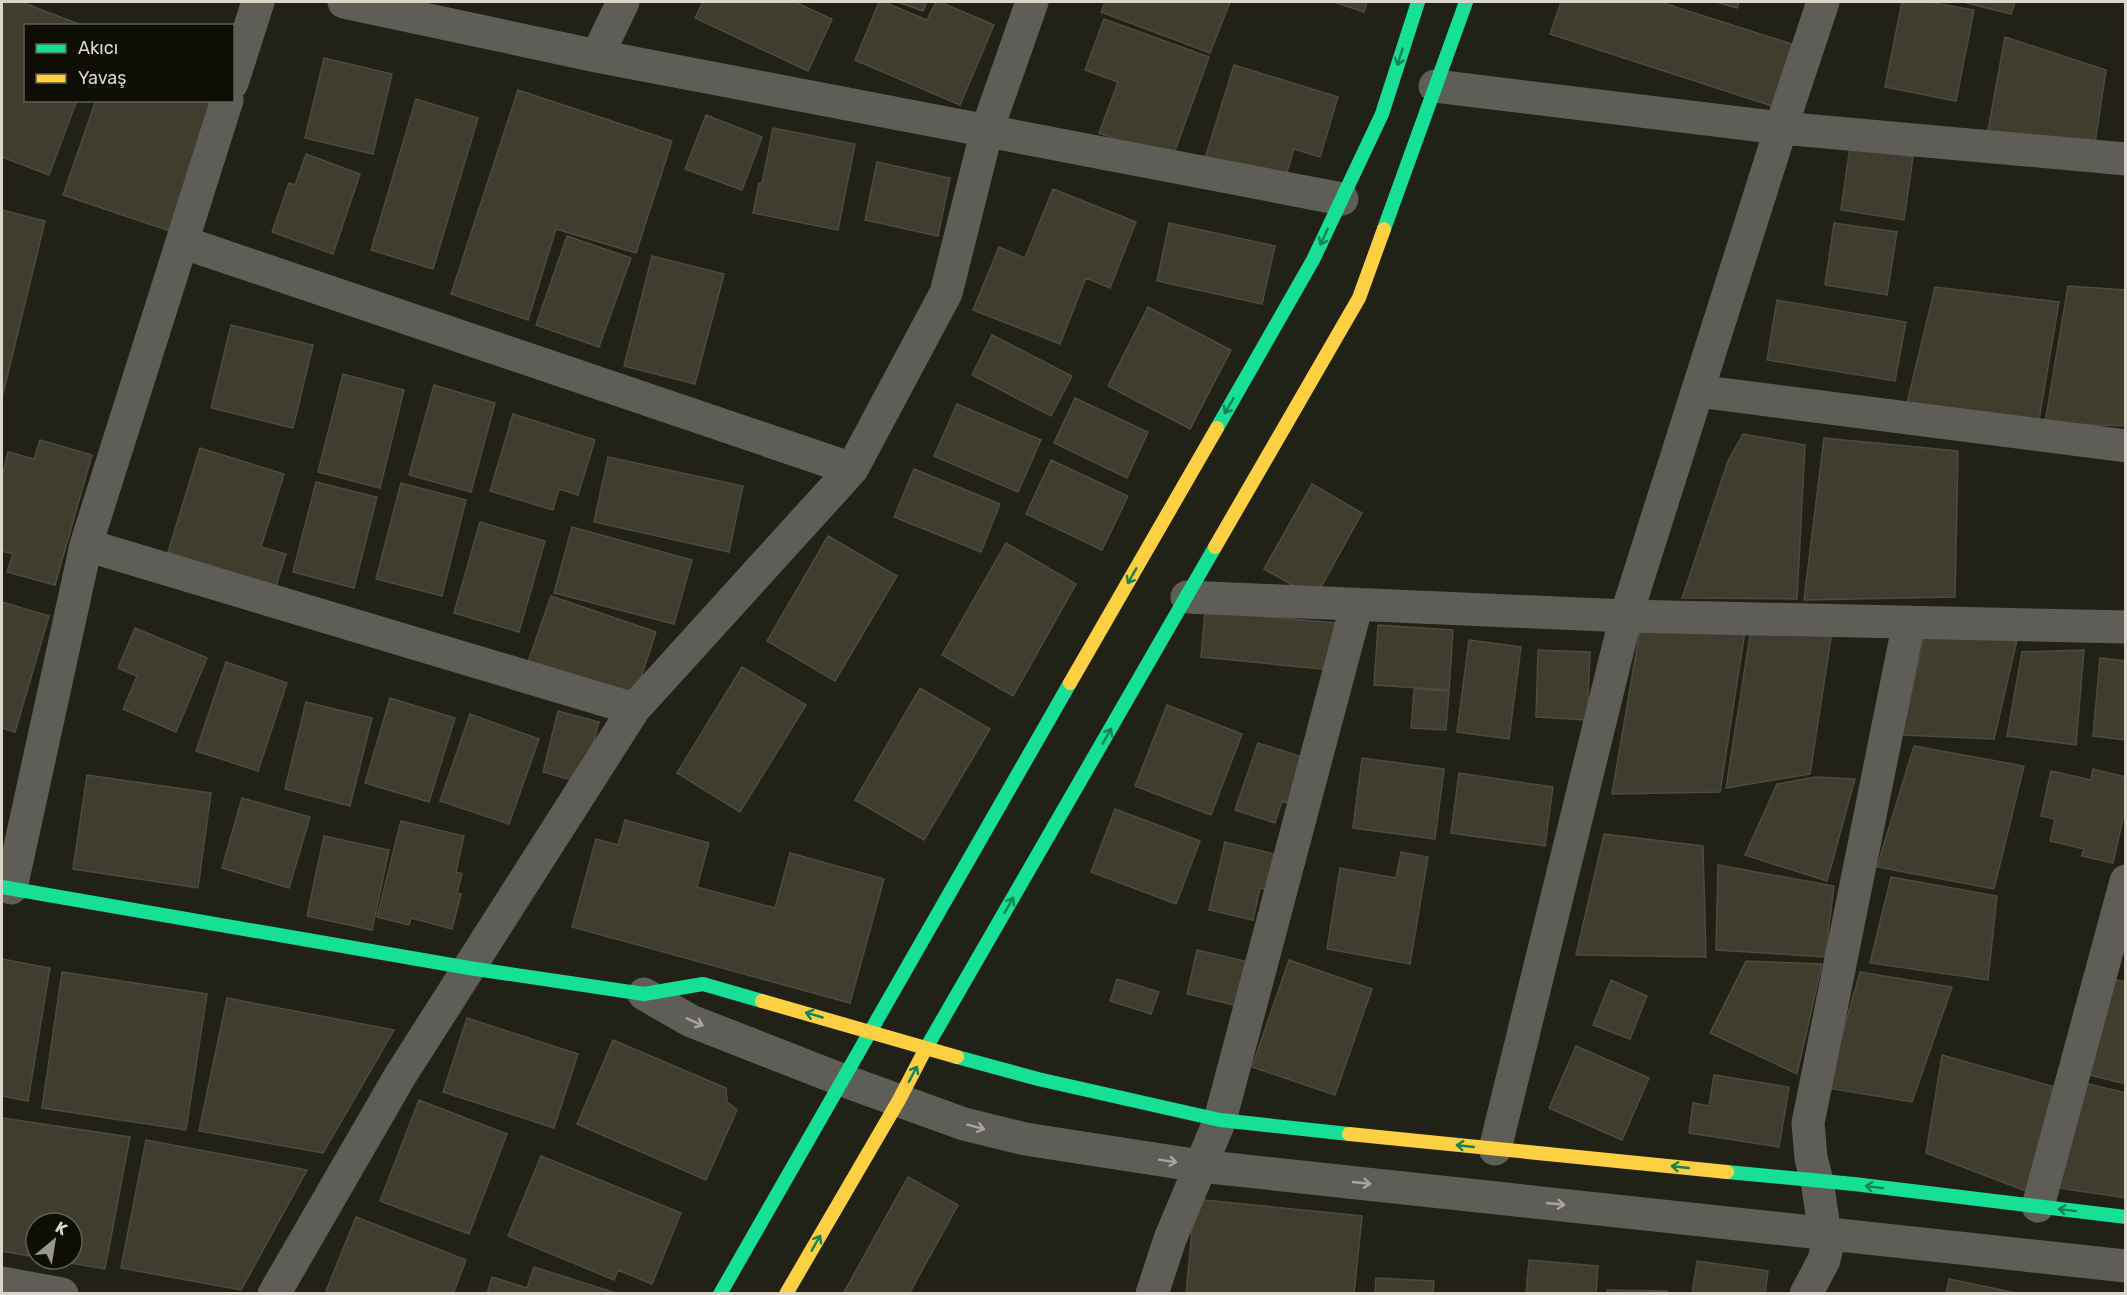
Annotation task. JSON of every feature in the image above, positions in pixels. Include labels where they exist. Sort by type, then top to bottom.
[{"type":"main road","points":[[720,1293],[1313,260],[1382,114],[1418,2]]},
{"type":"main road","points":[[786,1293],[1359,298],[1466,2]]},
{"type":"main road","points":[[6,887],[469,968],[644,993],[703,984],[926,1050],[1038,1079],[1220,1119],[1817,1181],[2126,1217]]},
{"type":"street","points":[[234,77],[258,2]]},
{"type":"street","points":[[344,2],[597,56],[1342,198]]},
{"type":"street","points":[[597,56],[623,2]]},
{"type":"street","points":[[274,1293],[394,1087],[634,709],[852,469],[946,293],[987,130],[1032,2]]},
{"type":"street","points":[[1495,1149],[1626,616],[1823,2]]},
{"type":"street","points":[[1435,86],[1781,128],[2126,159]]},
{"type":"street","points":[[6,887],[86,545],[226,102]]},
{"type":"street","points":[[182,242],[852,469]]},
{"type":"street","points":[[1698,391],[2126,446]]},
{"type":"street","points":[[86,545],[634,709]]},
{"type":"street","points":[[1187,597],[1626,616],[2126,627]]},
{"type":"street","points":[[1152,1293],[1170,1239],[1220,1119],[1357,604]]},
{"type":"street","points":[[1806,1293],[1824,1260],[1827,1247],[1817,1181],[1811,1158],[1808,1123],[1909,622]]},
{"type":"street","points":[[2038,1206],[2126,880]]},
{"type":"street","points":[[644,993],[691,1021],[842,1080],[964,1124],[1024,1139],[1200,1166],[2126,1266]]},
{"type":"street","points":[[2,1283],[62,1293]]},
{"type":"building","points":[[2,2],[21,2],[79,24],[24,24],[24,102],[76,102],[49,175],[2,157]]},
{"type":"building","points":[[703,2],[795,2],[832,19],[808,71],[695,18]]},
{"type":"building","points":[[879,2],[927,20],[936,2],[940,2],[994,25],[960,105],[855,60]]},
{"type":"building","points":[[898,2],[927,2],[923,11]]},
{"type":"building","points":[[1105,2],[1230,2],[1210,53],[1101,12]]},
{"type":"building","points":[[1334,2],[1367,2],[1364,12]]},
{"type":"building","points":[[1561,2],[1660,2],[1792,44],[1772,106],[1550,34]]},
{"type":"building","points":[[1716,2],[1739,2],[1737,8]]},
{"type":"building","points":[[1902,2],[1929,2],[1974,10],[1956,101],[1885,87]]},
{"type":"building","points":[[1963,2],[2015,2],[2011,14]]},
{"type":"building","points":[[1104,19],[1209,57],[1172,159],[1099,133],[1118,82],[1085,70]]},
{"type":"building","points":[[2005,37],[2106,70],[2095,143],[1987,136]]},
{"type":"building","points":[[324,58],[392,74],[373,154],[305,138]]},
{"type":"building","points":[[1234,65],[1338,97],[1320,157],[1294,149],[1281,192],[1202,168]]},
{"type":"building","points":[[518,90],[672,141],[636,253],[556,229],[528,320],[451,294]]},
{"type":"building","points":[[416,99],[478,118],[433,269],[371,250]]},
{"type":"building","points":[[95,102],[213,102],[170,231],[63,195]]},
{"type":"building","points":[[706,115],[762,137],[742,190],[685,169]]},
{"type":"building","points":[[773,128],[855,144],[838,230],[753,213],[759,183],[762,183]]},
{"type":"building","points":[[1850,147],[1913,157],[1904,220],[1841,210]]},
{"type":"building","points":[[306,154],[360,174],[333,254],[272,232],[289,183],[295,185]]},
{"type":"building","points":[[877,162],[950,178],[938,236],[865,220]]},
{"type":"building","points":[[1053,189],[1136,222],[1110,288],[1086,278],[1060,344],[973,310],[999,247],[1025,258]]},
{"type":"building","points":[[2,210],[45,221],[2,398]]},
{"type":"building","points":[[1169,223],[1275,246],[1262,304],[1157,281]]},
{"type":"building","points":[[1834,223],[1897,232],[1887,295],[1825,285]]},
{"type":"building","points":[[567,236],[631,258],[599,347],[536,325]]},
{"type":"building","points":[[652,256],[724,274],[695,384],[624,366]]},
{"type":"building","points":[[2068,286],[2126,290],[2126,426],[2045,423]]},
{"type":"building","points":[[1935,287],[2059,302],[2039,420],[1906,407]]},
{"type":"building","points":[[1777,300],[1906,322],[1895,381],[1767,360]]},
{"type":"building","points":[[1148,307],[1231,350],[1190,429],[1108,386]]},
{"type":"building","points":[[231,325],[313,345],[293,428],[211,408]]},
{"type":"building","points":[[992,335],[1072,376],[1051,416],[972,375]]},
{"type":"building","points":[[343,374],[404,390],[380,488],[318,472]]},
{"type":"building","points":[[434,385],[495,403],[471,492],[409,475]]},
{"type":"building","points":[[1075,398],[1148,432],[1127,478],[1054,443]]},
{"type":"building","points":[[957,404],[1041,440],[1018,492],[934,456]]},
{"type":"building","points":[[513,414],[595,440],[578,495],[559,489],[553,510],[490,491]]},
{"type":"building","points":[[1743,434],[1805,445],[1797,599],[1682,598],[1728,461]]},
{"type":"building","points":[[1824,438],[1958,451],[1955,597],[1804,600]]},
{"type":"building","points":[[40,440],[92,455],[55,585],[7,572],[13,554],[2,551],[2,477],[8,452],[34,459]]},
{"type":"building","points":[[200,448],[284,474],[261,547],[286,554],[276,586],[168,552]]},
{"type":"building","points":[[608,457],[743,486],[729,552],[594,522]]},
{"type":"building","points":[[1051,460],[1128,496],[1102,550],[1026,514]]},
{"type":"building","points":[[914,469],[1000,504],[981,552],[894,517]]},
{"type":"building","points":[[316,482],[377,497],[354,588],[293,572]]},
{"type":"building","points":[[401,483],[466,500],[442,596],[376,579]]},
{"type":"building","points":[[1312,484],[1362,513],[1315,598],[1264,569]]},
{"type":"building","points":[[480,522],[545,541],[519,632],[454,613]]},
{"type":"building","points":[[572,527],[692,560],[674,624],[554,593]]},
{"type":"building","points":[[828,536],[897,576],[835,681],[767,641]]},
{"type":"building","points":[[1006,543],[1076,584],[1013,696],[942,655]]},
{"type":"building","points":[[551,596],[656,632],[634,699],[528,662]]},
{"type":"building","points":[[2,602],[49,616],[15,732],[2,728]]},
{"type":"building","points":[[1205,611],[1336,623],[1331,670],[1201,657]]},
{"type":"building","points":[[1752,623],[1833,625],[1810,774],[1726,788]]},
{"type":"building","points":[[1641,624],[1746,625],[1720,792],[1612,794]]},
{"type":"building","points":[[1378,625],[1453,630],[1449,690],[1374,685]]},
{"type":"building","points":[[135,628],[207,658],[176,732],[123,709],[137,676],[118,668]]},
{"type":"building","points":[[1926,628],[2018,636],[1994,739],[1902,735]]},
{"type":"building","points":[[1469,640],[1521,647],[1509,739],[1457,732]]},
{"type":"building","points":[[1538,650],[1590,652],[1587,720],[1536,717]]},
{"type":"building","points":[[2084,650],[2076,745],[2007,736],[2022,652]]},
{"type":"building","points":[[2100,658],[2126,661],[2126,740],[2093,736]]},
{"type":"building","points":[[226,662],[287,683],[258,771],[196,751]]},
{"type":"building","points":[[742,667],[806,705],[740,812],[677,773]]},
{"type":"building","points":[[920,688],[990,729],[924,840],[855,800]]},
{"type":"building","points":[[1414,689],[1449,691],[1446,730],[1411,728]]},
{"type":"building","points":[[390,698],[455,718],[429,802],[365,783]]},
{"type":"building","points":[[306,702],[372,718],[350,806],[285,789]]},
{"type":"building","points":[[1167,705],[1242,734],[1211,815],[1135,786]]},
{"type":"building","points":[[558,711],[599,722],[583,783],[543,772]]},
{"type":"building","points":[[470,714],[539,739],[509,824],[440,801]]},
{"type":"building","points":[[1258,743],[1309,759],[1293,805],[1282,801],[1275,823],[1235,810]]},
{"type":"building","points":[[1914,746],[2024,766],[1994,889],[1877,867]]},
{"type":"building","points":[[1362,758],[1444,769],[1435,839],[1353,828]]},
{"type":"building","points":[[2093,769],[2126,777],[2126,814],[2124,814],[2113,863],[2082,856],[2084,849],[2050,841],[2055,819],[2041,816],[2051,771],[2091,780]]},
{"type":"building","points":[[1459,773],[1553,787],[1545,846],[1451,833]]},
{"type":"building","points":[[87,775],[211,793],[198,888],[73,869]]},
{"type":"building","points":[[1816,777],[1855,779],[1827,881],[1745,855],[1777,784]]},
{"type":"building","points":[[242,798],[310,817],[289,888],[222,868]]},
{"type":"building","points":[[1115,809],[1200,841],[1176,904],[1091,872]]},
{"type":"building","points":[[625,820],[709,843],[697,887],[775,908],[790,853],[884,879],[850,1003],[572,927],[596,839],[618,845]]},
{"type":"building","points":[[401,821],[464,836],[456,872],[462,874],[457,893],[461,894],[452,929],[411,918],[409,925],[377,917]]},
{"type":"building","points":[[1604,834],[1703,846],[1706,957],[1576,955]]},
{"type":"building","points":[[324,836],[389,850],[372,930],[307,916]]},
{"type":"building","points":[[1225,842],[1286,857],[1278,893],[1260,888],[1253,920],[1209,910]]},
{"type":"building","points":[[1401,852],[1428,857],[1410,964],[1327,949],[1340,868],[1396,878]]},
{"type":"building","points":[[1718,865],[1834,886],[1825,957],[1716,950]]},
{"type":"building","points":[[1891,877],[1997,896],[1988,980],[1870,963]]},
{"type":"building","points":[[1197,950],[1257,964],[1247,1008],[1187,994]]},
{"type":"building","points":[[2,959],[50,968],[28,1101],[2,1096]]},
{"type":"building","points":[[1289,960],[1372,989],[1335,1095],[1252,1067]]},
{"type":"building","points":[[1746,961],[1822,964],[1797,1074],[1710,1033]]},
{"type":"building","points":[[62,972],[207,994],[186,1130],[42,1108]]},
{"type":"building","points":[[1860,972],[1952,987],[1912,1102],[1827,1088]]},
{"type":"building","points":[[2107,978],[2126,982],[2126,1084],[2089,1075]]},
{"type":"building","points":[[1117,979],[1159,992],[1151,1014],[1110,1001]]},
{"type":"building","points":[[1611,980],[1647,996],[1630,1039],[1593,1025]]},
{"type":"building","points":[[227,998],[394,1030],[323,1153],[199,1131]]},
{"type":"building","points":[[467,1018],[578,1054],[554,1128],[443,1092]]},
{"type":"building","points":[[613,1040],[726,1088],[727,1102],[737,1110],[706,1180],[577,1124]]},
{"type":"building","points":[[1576,1046],[1649,1078],[1622,1140],[1549,1108]]},
{"type":"building","points":[[1942,1055],[2055,1087],[2031,1193],[1926,1153]]},
{"type":"building","points":[[1714,1075],[1789,1087],[1779,1147],[1689,1133],[1693,1103],[1709,1106]]},
{"type":"building","points":[[2085,1083],[2126,1093],[2126,1198],[2058,1188]]},
{"type":"building","points":[[419,1100],[507,1134],[469,1234],[380,1201]]},
{"type":"building","points":[[2,1118],[130,1137],[105,1269],[84,1265],[84,1211],[24,1211],[24,1255],[2,1251]]},
{"type":"building","points":[[146,1140],[307,1170],[241,1290],[121,1268]]},
{"type":"building","points":[[541,1156],[681,1213],[652,1284],[618,1270],[614,1280],[508,1236]]},
{"type":"building","points":[[908,1177],[958,1205],[909,1294],[843,1294]]},
{"type":"building","points":[[1195,1199],[1362,1216],[1354,1294],[1186,1294]]},
{"type":"building","points":[[356,1217],[466,1260],[453,1294],[333,1294],[326,1291]]},
{"type":"building","points":[[1529,1260],[1598,1266],[1596,1294],[1526,1294]]},
{"type":"building","points":[[1697,1261],[1768,1271],[1765,1294],[1692,1294]]},
{"type":"building","points":[[534,1267],[619,1294],[487,1294],[492,1277],[527,1288]]},
{"type":"building","points":[[1376,1278],[1434,1281],[1433,1294],[1375,1294]]},
{"type":"building","points":[[1949,1279],[2017,1293],[2017,1294],[1946,1294]]},
{"type":"building","points":[[1607,1290],[1667,1291],[1667,1294],[1607,1294]]},
{"type":"traffic: fast","points":[[1217,428],[1313,260],[1382,114],[1418,2]]},
{"type":"traffic: fast","points":[[1384,229],[1466,2]]},
{"type":"traffic: fast","points":[[925,1050],[1215,547]]},
{"type":"traffic: fast","points":[[720,1294],[1070,683]]},
{"type":"traffic: fast","points":[[2,887],[469,968],[644,994],[703,984],[762,1001]]},
{"type":"traffic: fast","points":[[957,1057],[1038,1079],[1220,1120],[1349,1134]]},
{"type":"traffic: fast","points":[[1727,1172],[1854,1184],[2126,1217]]},
{"type":"traffic: slow","points":[[1215,547],[1359,298],[1384,229]]},
{"type":"traffic: slow","points":[[1070,683],[1217,428]]},
{"type":"traffic: slow","points":[[762,1001],[957,1057]]},
{"type":"traffic: slow","points":[[786,1294],[899,1100],[925,1050]]},
{"type":"traffic: slow","points":[[1349,1134],[1727,1172]]}]
